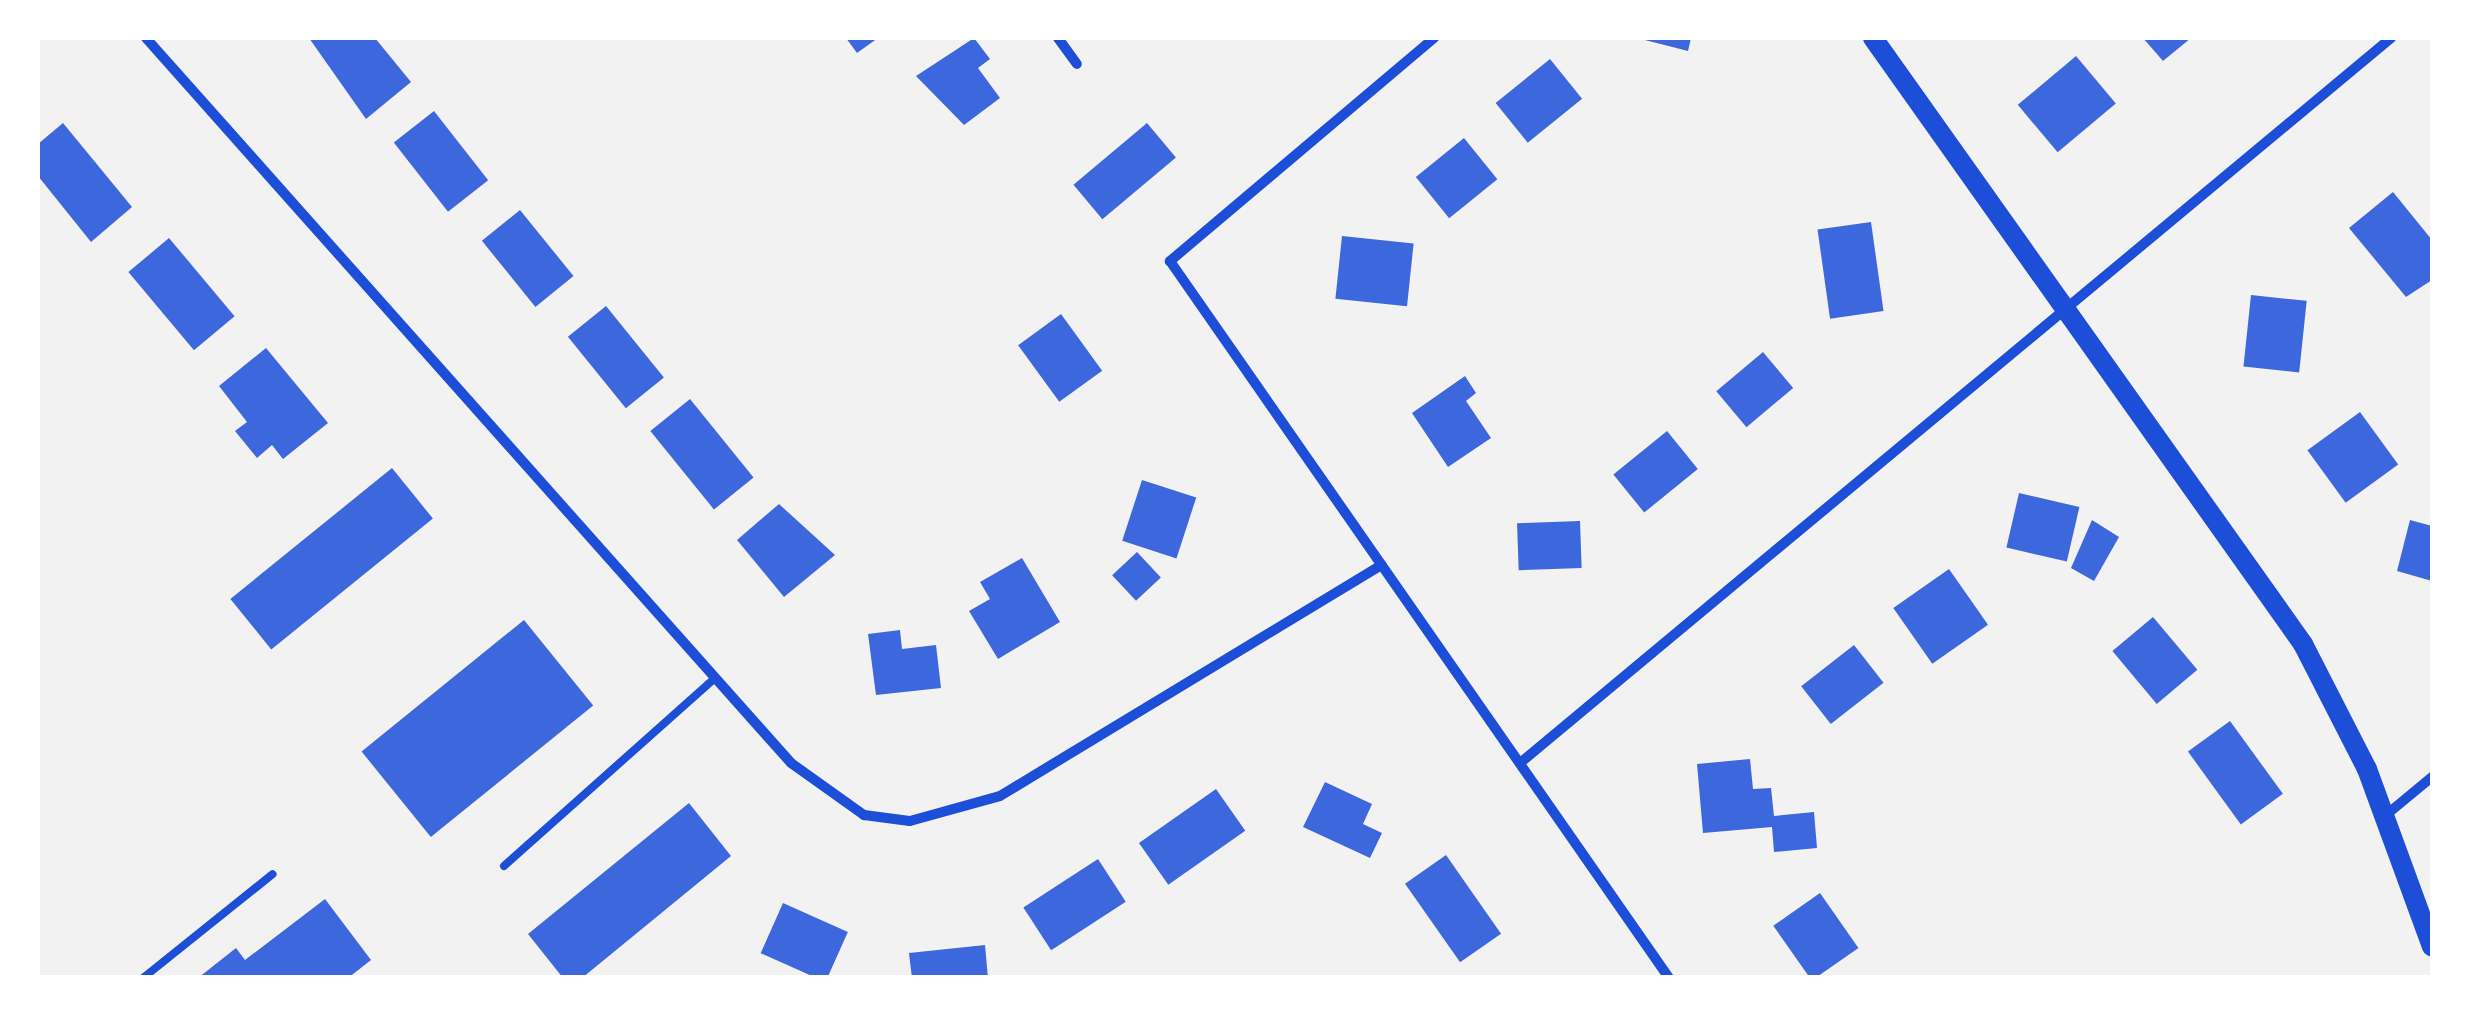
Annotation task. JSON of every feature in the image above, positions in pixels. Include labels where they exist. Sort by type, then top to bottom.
[{"type":"main road","points":[[1873,38],[2068,306],[2303,644],[2386,815],[2432,948]]},
{"type":"street","points":[[146,38],[715,678],[817,787],[882,821],[933,818],[1000,796],[1381,565]]},
{"type":"street","points":[[1058,38],[1077,64]]},
{"type":"street","points":[[1434,38],[1170,261],[1669,978]]},
{"type":"street","points":[[1520,764],[2391,38]]},
{"type":"street","points":[[2386,815],[2432,776]]},
{"type":"lane","points":[[504,866],[715,678]]},
{"type":"lane","points":[[143,978],[272,874]]},
{"type":"building","points":[[309,38],[375,38],[411,82],[366,119]]},
{"type":"building","points":[[846,38],[878,38],[857,53]]},
{"type":"building","points":[[974,38],[990,59],[978,68],[1000,98],[964,125],[916,76]]},
{"type":"building","points":[[1637,38],[1691,38],[1688,51]]},
{"type":"building","points":[[2143,38],[2191,38],[2163,61]]},
{"type":"building","points":[[2076,56],[2116,103],[2058,152],[2018,105]]},
{"type":"building","points":[[1550,59],[1582,99],[1528,143],[1496,103]]},
{"type":"building","points":[[434,111],[488,180],[448,212],[394,142]]},
{"type":"building","points":[[63,123],[132,207],[91,242],[38,176],[38,144]]},
{"type":"building","points":[[1147,123],[1176,157],[1102,219],[1073,185]]},
{"type":"building","points":[[1464,138],[1497,179],[1449,218],[1416,177]]},
{"type":"building","points":[[2393,192],[2432,240],[2432,280],[2406,297],[2349,228]]},
{"type":"building","points":[[520,210],[573,276],[535,307],[482,241]]},
{"type":"building","points":[[1871,222],[1884,311],[1830,319],[1818,230]]},
{"type":"building","points":[[1342,236],[1414,244],[1407,306],[1335,299]]},
{"type":"building","points":[[169,238],[235,316],[194,350],[128,272]]},
{"type":"building","points":[[2251,295],[2307,301],[2299,372],[2243,367]]},
{"type":"building","points":[[606,306],[664,377],[626,408],[568,337]]},
{"type":"building","points":[[1061,314],[1102,371],[1059,402],[1018,345]]},
{"type":"building","points":[[266,348],[328,423],[283,459],[272,445],[257,458],[235,431],[247,422],[219,386]]},
{"type":"building","points":[[1763,352],[1793,388],[1746,427],[1716,391]]},
{"type":"building","points":[[1465,376],[1476,393],[1466,401],[1491,438],[1448,467],[1412,413]]},
{"type":"building","points":[[690,399],[754,477],[714,510],[650,431]]},
{"type":"building","points":[[2360,412],[2398,465],[2346,503],[2307,450]]},
{"type":"building","points":[[1667,431],[1698,469],[1644,513],[1613,474]]},
{"type":"building","points":[[392,468],[433,519],[271,649],[230,599]]},
{"type":"building","points":[[1142,480],[1196,498],[1176,558],[1122,541]]},
{"type":"building","points":[[2019,493],[2079,507],[2067,562],[2006,548]]},
{"type":"building","points":[[779,504],[835,555],[784,597],[737,540]]},
{"type":"building","points":[[2092,520],[2119,537],[2094,581],[2071,568]]},
{"type":"building","points":[[2410,520],[2432,526],[2432,581],[2397,571]]},
{"type":"building","points":[[1580,521],[1582,568],[1519,570],[1517,523]]},
{"type":"building","points":[[1137,552],[1161,578],[1136,601],[1112,575]]},
{"type":"building","points":[[1022,558],[1060,622],[998,659],[969,611],[990,599],[980,582]]},
{"type":"building","points":[[1949,569],[1988,625],[1932,664],[1893,608]]},
{"type":"building","points":[[2153,617],[2197,670],[2157,704],[2112,651]]},
{"type":"building","points":[[524,620],[593,705],[431,837],[362,752]]},
{"type":"building","points":[[900,630],[902,649],[936,645],[941,688],[876,695],[868,634]]},
{"type":"building","points":[[1854,645],[1884,683],[1831,724],[1801,686]]},
{"type":"building","points":[[2230,721],[2283,794],[2241,824],[2188,752]]},
{"type":"building","points":[[1750,759],[1753,789],[1771,788],[1774,816],[1814,812],[1817,848],[1774,852],[1772,827],[1703,833],[1697,764]]},
{"type":"building","points":[[1325,782],[1372,804],[1363,824],[1382,833],[1370,858],[1303,827]]},
{"type":"building","points":[[1216,789],[1245,831],[1168,885],[1139,843]]},
{"type":"building","points":[[689,803],[731,856],[582,978],[563,978],[528,934]]},
{"type":"building","points":[[1446,855],[1501,934],[1460,962],[1405,884]]},
{"type":"building","points":[[1098,859],[1126,902],[1051,950],[1023,907]]},
{"type":"building","points":[[1820,893],[1858,948],[1810,978],[1773,926]]},
{"type":"building","points":[[325,899],[371,960],[348,978],[198,978],[236,948],[245,960]]},
{"type":"building","points":[[783,903],[848,932],[827,978],[816,978],[761,953]]},
{"type":"building","points":[[985,945],[988,978],[912,978],[909,953]]}]
